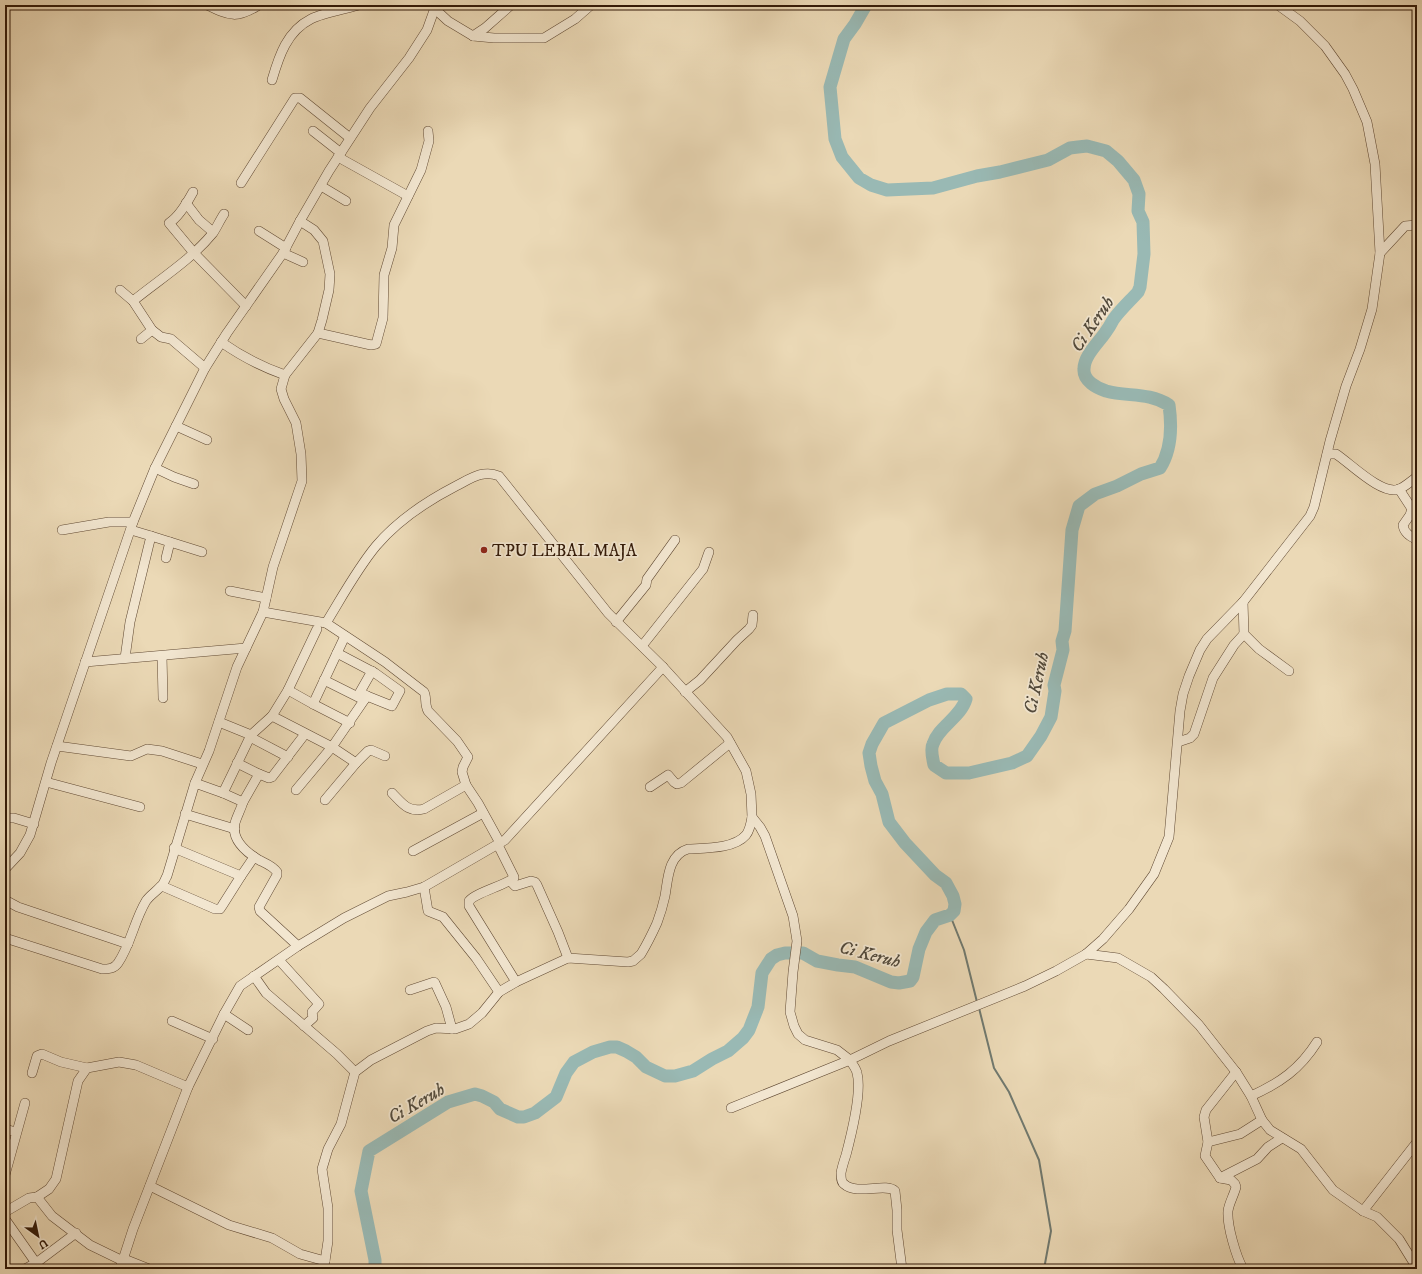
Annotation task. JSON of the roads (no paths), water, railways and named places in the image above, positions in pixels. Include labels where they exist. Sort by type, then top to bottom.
[{"type":"street","points":[[207,5],[231,15],[242,14],[259,5]]},
{"type":"street","points":[[272,80],[279,56],[292,33],[312,18],[359,5]]},
{"type":"street","points":[[473,36],[485,28],[510,5]]},
{"type":"street","points":[[5,869],[20,853],[34,824],[57,746],[85,662],[132,526],[155,468],[205,368],[221,342],[285,250],[300,220],[350,138],[370,108],[409,58],[427,30],[435,7],[448,22],[473,36],[494,38],[544,38],[575,19],[591,5]]},
{"type":"street","points":[[731,1108],[850,1060],[889,1041],[1026,986],[1086,954],[1103,940],[1129,909],[1150,880],[1161,859],[1169,837],[1178,742],[1179,715],[1183,694],[1200,650],[1214,631],[1243,602],[1310,516],[1314,507],[1330,441],[1346,386],[1360,349],[1372,309],[1380,253],[1375,164],[1367,122],[1354,89],[1345,74],[1324,46],[1300,21],[1278,5]]},
{"type":"street","points":[[241,183],[295,98],[300,98],[350,138]]},
{"type":"street","points":[[313,130],[339,155],[408,196]]},
{"type":"street","points":[[318,333],[371,345],[376,344],[382,318],[384,275],[392,248],[394,225],[421,170],[429,141],[428,131]]},
{"type":"street","points":[[321,186],[346,201]]},
{"type":"street","points":[[193,192],[169,223],[194,253],[246,306]]},
{"type":"street","points":[[186,203],[199,220],[213,232]]},
{"type":"street","points":[[133,301],[194,253],[213,232],[224,214]]},
{"type":"street","points":[[5,938],[102,969],[111,969],[117,964],[128,944],[146,901],[162,886],[195,783],[202,764],[209,751],[237,667],[263,612],[273,567],[302,481],[301,454],[296,423],[284,399],[281,389],[285,375],[318,333],[328,296],[330,274],[323,241],[314,230],[300,220]]},
{"type":"street","points":[[1380,253],[1405,226],[1417,227]]},
{"type":"street","points":[[259,231],[303,262]]},
{"type":"street","points":[[120,290],[133,301],[152,330],[161,337],[171,339],[205,368]]},
{"type":"street","points":[[141,339],[152,330]]},
{"type":"street","points":[[221,342],[248,360],[285,375]]},
{"type":"street","points":[[176,426],[207,440]]},
{"type":"street","points":[[1327,456],[1336,454],[1369,479],[1390,490],[1399,489],[1417,477]]},
{"type":"street","points":[[155,468],[194,484]]},
{"type":"street","points":[[150,1186],[229,1225],[272,1238],[300,1254],[324,1265],[328,1240],[328,1208],[322,1169],[328,1148],[341,1124],[355,1072],[370,1060],[427,1031],[436,1028],[452,1029],[469,1024],[482,1013],[499,992],[516,982],[568,958],[628,962],[638,958],[657,923],[664,898],[667,877],[672,863],[678,855],[683,850],[725,846],[740,840],[746,835],[752,817],[751,794],[746,772],[727,737],[663,667],[616,622],[499,476],[492,473],[483,473],[474,477],[430,500],[394,527],[376,546],[326,623]]},
{"type":"street","points":[[1399,489],[1412,509],[1403,525],[1403,529],[1406,534],[1417,540]]},
{"type":"street","points":[[62,530],[109,522],[132,526],[151,536],[202,552]]},
{"type":"street","points":[[125,658],[130,622],[151,536]]},
{"type":"street","points":[[616,622],[646,585],[647,579],[675,540]]},
{"type":"street","points":[[166,558],[170,542]]},
{"type":"street","points":[[642,646],[703,569],[709,552]]},
{"type":"street","points":[[230,590],[266,598]]},
{"type":"street","points":[[1243,602],[1244,634],[1259,649],[1289,671]]},
{"type":"street","points":[[263,612],[326,623],[385,662],[426,694],[425,706],[428,711],[457,741],[468,757],[462,772],[466,785],[483,813],[514,877],[510,881],[473,897],[469,901],[469,906],[516,982]]},
{"type":"street","points":[[685,692],[700,680],[749,629],[752,625],[753,615]]},
{"type":"street","points":[[223,793],[251,736],[272,716],[288,690],[317,629]]},
{"type":"street","points":[[1178,742],[1190,738],[1194,734],[1213,678],[1234,645],[1244,634]]},
{"type":"street","points":[[312,704],[345,636]]},
{"type":"street","points":[[85,662],[246,648]]},
{"type":"street","points":[[324,680],[362,697],[392,706],[400,693],[399,690],[372,671],[337,653]]},
{"type":"street","points":[[162,656],[163,698]]},
{"type":"street","points":[[122,1263],[133,1229],[188,1088],[224,1014],[240,986],[298,946],[344,918],[388,896],[424,887],[505,840],[663,667]]},
{"type":"street","points":[[296,790],[350,723],[372,671]]},
{"type":"street","points":[[288,690],[350,723]]},
{"type":"street","points":[[272,716],[332,747],[356,763]]},
{"type":"street","points":[[219,722],[251,736],[288,757]]},
{"type":"street","points":[[237,763],[269,778],[272,777],[305,734]]},
{"type":"street","points":[[650,787],[668,775],[677,784],[681,783],[730,743]]},
{"type":"street","points":[[57,746],[131,756],[147,749],[162,751],[202,764]]},
{"type":"street","points":[[325,800],[368,750],[385,756]]},
{"type":"street","points":[[259,774],[243,802],[235,823],[235,829],[240,845],[254,857],[274,868],[277,872],[277,875],[259,907],[260,911],[298,946]]},
{"type":"street","points":[[46,782],[140,807]]},
{"type":"street","points":[[195,783],[243,802]]},
{"type":"street","points":[[392,793],[406,808],[414,811],[424,809],[466,785]]},
{"type":"street","points":[[413,851],[483,813]]},
{"type":"street","points":[[185,814],[235,829]]},
{"type":"street","points":[[752,817],[760,827],[793,916],[798,941],[793,972],[790,1012],[794,1026],[798,1034],[805,1040],[838,1050],[850,1060],[857,1072],[859,1090],[841,1171],[841,1178],[843,1183],[848,1187],[867,1190],[889,1188],[895,1191],[897,1230],[902,1269]]},
{"type":"street","points":[[5,818],[14,818],[34,824]]},
{"type":"street","points":[[174,848],[241,876]]},
{"type":"street","points":[[162,886],[215,909],[220,908],[254,857]]},
{"type":"street","points":[[510,881],[514,886],[531,881],[537,884],[568,958]]},
{"type":"street","points":[[424,887],[428,911],[443,917],[476,958],[499,992]]},
{"type":"street","points":[[5,900],[18,907],[128,944]]},
{"type":"street","points":[[1086,954],[1118,958],[1150,977],[1164,989],[1199,1025],[1236,1072],[1251,1096],[1262,1120],[1270,1130],[1301,1149],[1333,1190],[1363,1211],[1377,1216],[1401,1242],[1417,1268]]},
{"type":"street","points":[[279,960],[319,1004],[312,1012],[313,1018],[304,1026]]},
{"type":"street","points":[[254,976],[266,994],[337,1054],[355,1072]]},
{"type":"street","points":[[410,990],[435,983],[446,1007],[452,1029]]},
{"type":"street","points":[[224,1014],[248,1030]]},
{"type":"street","points":[[172,1021],[213,1039]]},
{"type":"street","points":[[1251,1096],[1272,1086],[1294,1071],[1310,1054],[1317,1042]]},
{"type":"street","points":[[32,1074],[37,1056],[42,1054],[61,1062],[88,1068],[119,1062],[136,1065],[188,1088]]},
{"type":"street","points":[[5,1212],[30,1198],[37,1197],[49,1189],[56,1179],[78,1081],[88,1068]]},
{"type":"street","points":[[1236,1072],[1206,1110],[1204,1117],[1208,1142],[1205,1156],[1220,1178],[1231,1180],[1236,1184],[1228,1211],[1236,1256],[1242,1269]]},
{"type":"street","points":[[5,1175],[24,1103]]},
{"type":"street","points":[[1208,1142],[1240,1134],[1262,1120]]},
{"type":"street","points":[[5,1129],[16,1132]]},
{"type":"street","points":[[1220,1178],[1253,1162],[1268,1148],[1282,1138]]},
{"type":"street","points":[[1363,1211],[1417,1142]]},
{"type":"street","points":[[37,1197],[52,1216],[90,1245],[122,1263],[148,1269]]},
{"type":"street","points":[[5,1219],[36,1263]]},
{"type":"street","points":[[25,1269],[36,1263],[76,1233]]},
{"type":"waterway","name":"Ci Keruh","points":[[375,1269],[375,1260],[361,1191],[369,1151],[448,1102],[475,1094],[494,1102],[500,1109],[518,1117],[524,1117],[535,1113],[556,1097],[566,1073],[574,1062],[593,1052],[610,1047],[617,1047],[626,1051],[636,1057],[646,1067],[665,1076],[675,1076],[693,1071],[728,1051],[743,1038],[749,1030],[758,1007],[762,973],[771,959],[777,955],[785,953],[803,953],[817,961],[855,967],[891,982],[899,983],[910,981],[913,977],[919,949],[926,932],[935,920],[950,915],[954,911],[955,904],[953,896],[946,883],[935,875],[905,843],[889,822],[882,794],[875,781],[871,766],[869,753],[872,744],[884,723],[929,700],[947,694],[961,694],[966,699],[963,705],[955,717],[940,732],[932,746],[934,765],[946,773],[969,773],[1012,763],[1027,756],[1041,736],[1051,717],[1055,691],[1054,685],[1063,650],[1062,641],[1065,631],[1072,530],[1079,506],[1095,494],[1117,486],[1141,474],[1160,468],[1164,461],[1170,437],[1171,421],[1169,405],[1146,396],[1114,393],[1102,390],[1091,383],[1084,373],[1086,359],[1113,320],[1138,292],[1140,287],[1144,254],[1143,222],[1138,211],[1139,194],[1134,180],[1118,161],[1106,151],[1087,146],[1070,148],[1048,160],[977,176],[933,188],[887,190],[871,185],[859,178],[842,157],[835,139],[830,87],[844,39],[866,5]]},
{"type":"waterway","points":[[950,915],[964,950],[977,1002]]},
{"type":"waterway","points":[[979,1008],[994,1068],[1009,1092],[1039,1160],[1051,1231],[1044,1269]]},
{"type":"place","name":"TPU LEBAL MAJA","points":[[484,550]]}]
